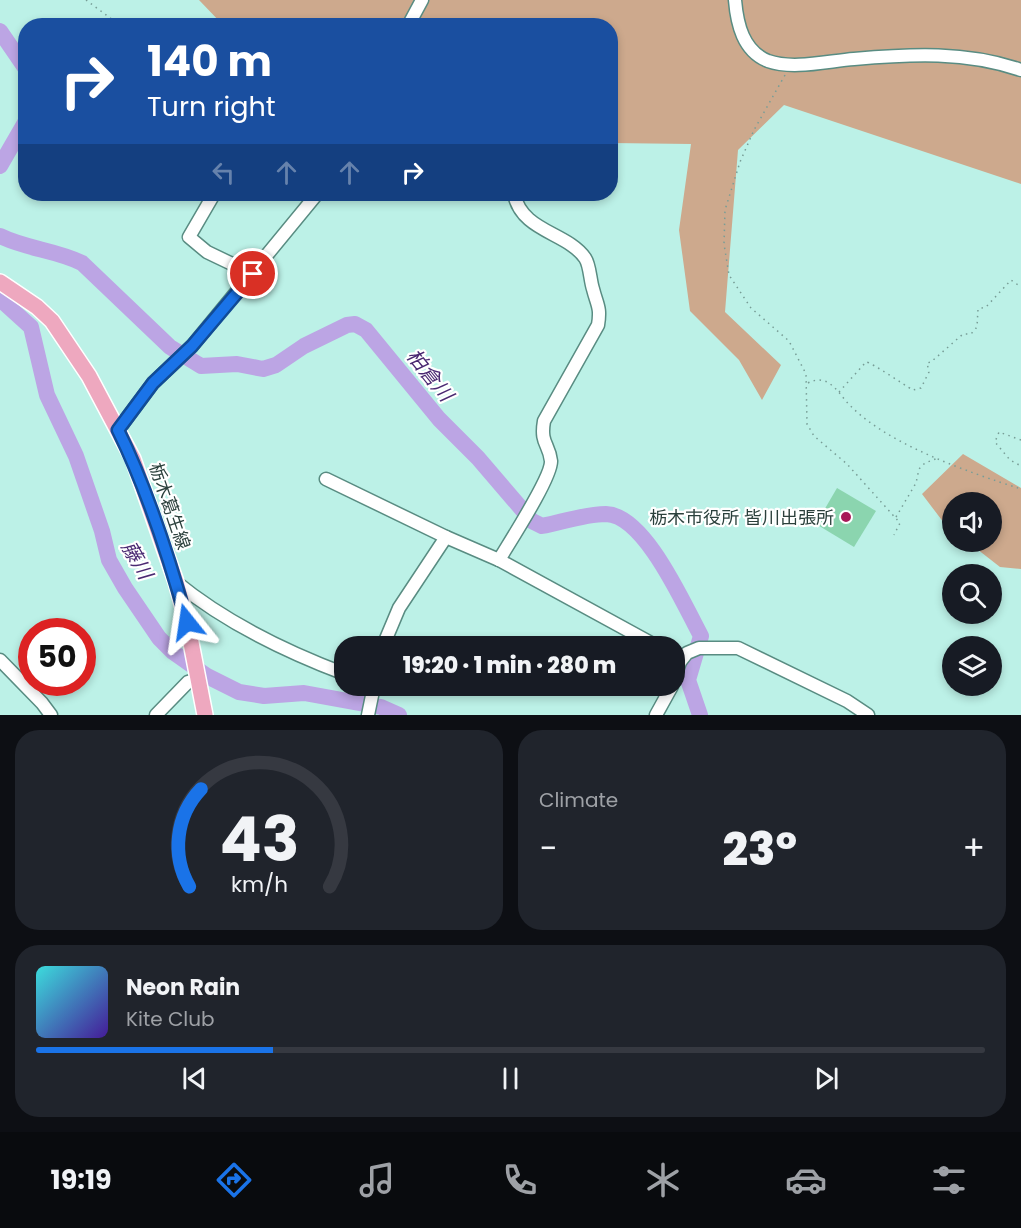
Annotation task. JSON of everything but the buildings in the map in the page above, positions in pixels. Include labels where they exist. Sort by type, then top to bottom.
[{"type":"main road","name":"栃木葛生線","points":[[0,282],[37,307],[52,321],[88,376],[133,459],[176,582],[205,715]]},
{"type":"street","points":[[412,18],[422,0]]},
{"type":"street","points":[[735,0],[739,26],[753,52],[769,61],[793,64],[906,54],[951,55],[979,58],[1021,70]]},
{"type":"street","points":[[210,201],[189,237],[207,252],[253,274]]},
{"type":"street","points":[[118,430],[153,383],[192,346],[311,201]]},
{"type":"street","points":[[499,560],[530,508],[551,462],[541,435],[543,421],[598,325],[601,309],[593,291],[586,258],[570,245],[543,230],[529,218],[516,201]]},
{"type":"street","points":[[326,478],[446,537],[499,560],[638,636]]},
{"type":"street","points":[[387,636],[399,608],[446,537]]},
{"type":"street","points":[[176,582],[203,604],[262,639],[334,669]]},
{"type":"street","points":[[685,651],[699,648],[738,648],[847,701],[868,715]]},
{"type":"street","points":[[0,660],[51,715]]},
{"type":"street","points":[[156,715],[188,682],[198,678]]},
{"type":"street","points":[[656,715],[666,696]]},
{"type":"path","points":[[86,0],[110,18]]},
{"type":"path","points":[[793,64],[777,86],[740,162],[725,210],[723,244],[729,275],[736,289],[751,308],[789,341],[806,374],[807,424],[813,436],[847,464],[900,523],[894,535]]},
{"type":"path","points":[[839,392],[866,362],[871,362],[891,378],[913,390],[921,388],[929,372],[927,363],[932,363],[963,334],[970,334],[977,327],[978,309],[986,307],[1011,280],[1021,287]]},
{"type":"path","points":[[807,383],[816,379],[829,382],[868,420],[938,458],[1021,489]]},
{"type":"path","points":[[1021,440],[999,432],[994,442],[1010,459],[1021,466]]},
{"type":"path","points":[[895,518],[916,483],[919,470],[925,463],[938,458]]},
{"type":"shaded area","points":[[199,0],[1021,0],[1021,184],[784,105],[738,150],[725,312],[781,365],[762,400],[739,360],[690,311],[679,230],[691,144],[618,143],[618,18],[216,18]]},
{"type":"shaded area","points":[[963,454],[1021,488],[1021,569],[1002,567],[1002,564],[996,564],[981,552],[1002,552],[1002,492],[942,492],[942,520],[922,494]]},
{"type":"waterway","name":"柏倉川","points":[[0,31],[18,57]]},
{"type":"waterway","name":"柏倉川","points":[[0,166],[18,135]]},
{"type":"waterway","name":"柏倉川","points":[[0,236],[82,263],[170,347],[201,366],[237,364],[263,369],[276,365],[304,346],[347,325],[355,324],[366,330],[439,419],[478,458],[532,521],[542,526],[606,514],[621,518],[649,545],[674,584],[701,636],[688,680],[700,715]]},
{"type":"waterway","name":"藤川","points":[[0,299],[31,327],[47,395],[76,456],[102,531],[109,560],[159,638],[173,652],[207,676],[239,692],[264,696],[304,693],[381,707],[399,715]]},
{"type":"place","name":"栃木市役所 皆川出張所","points":[[846,517]]},
{"type":"route","points":[[187,622],[176,582],[133,459],[118,430],[153,383],[192,346],[253,274]]}]
